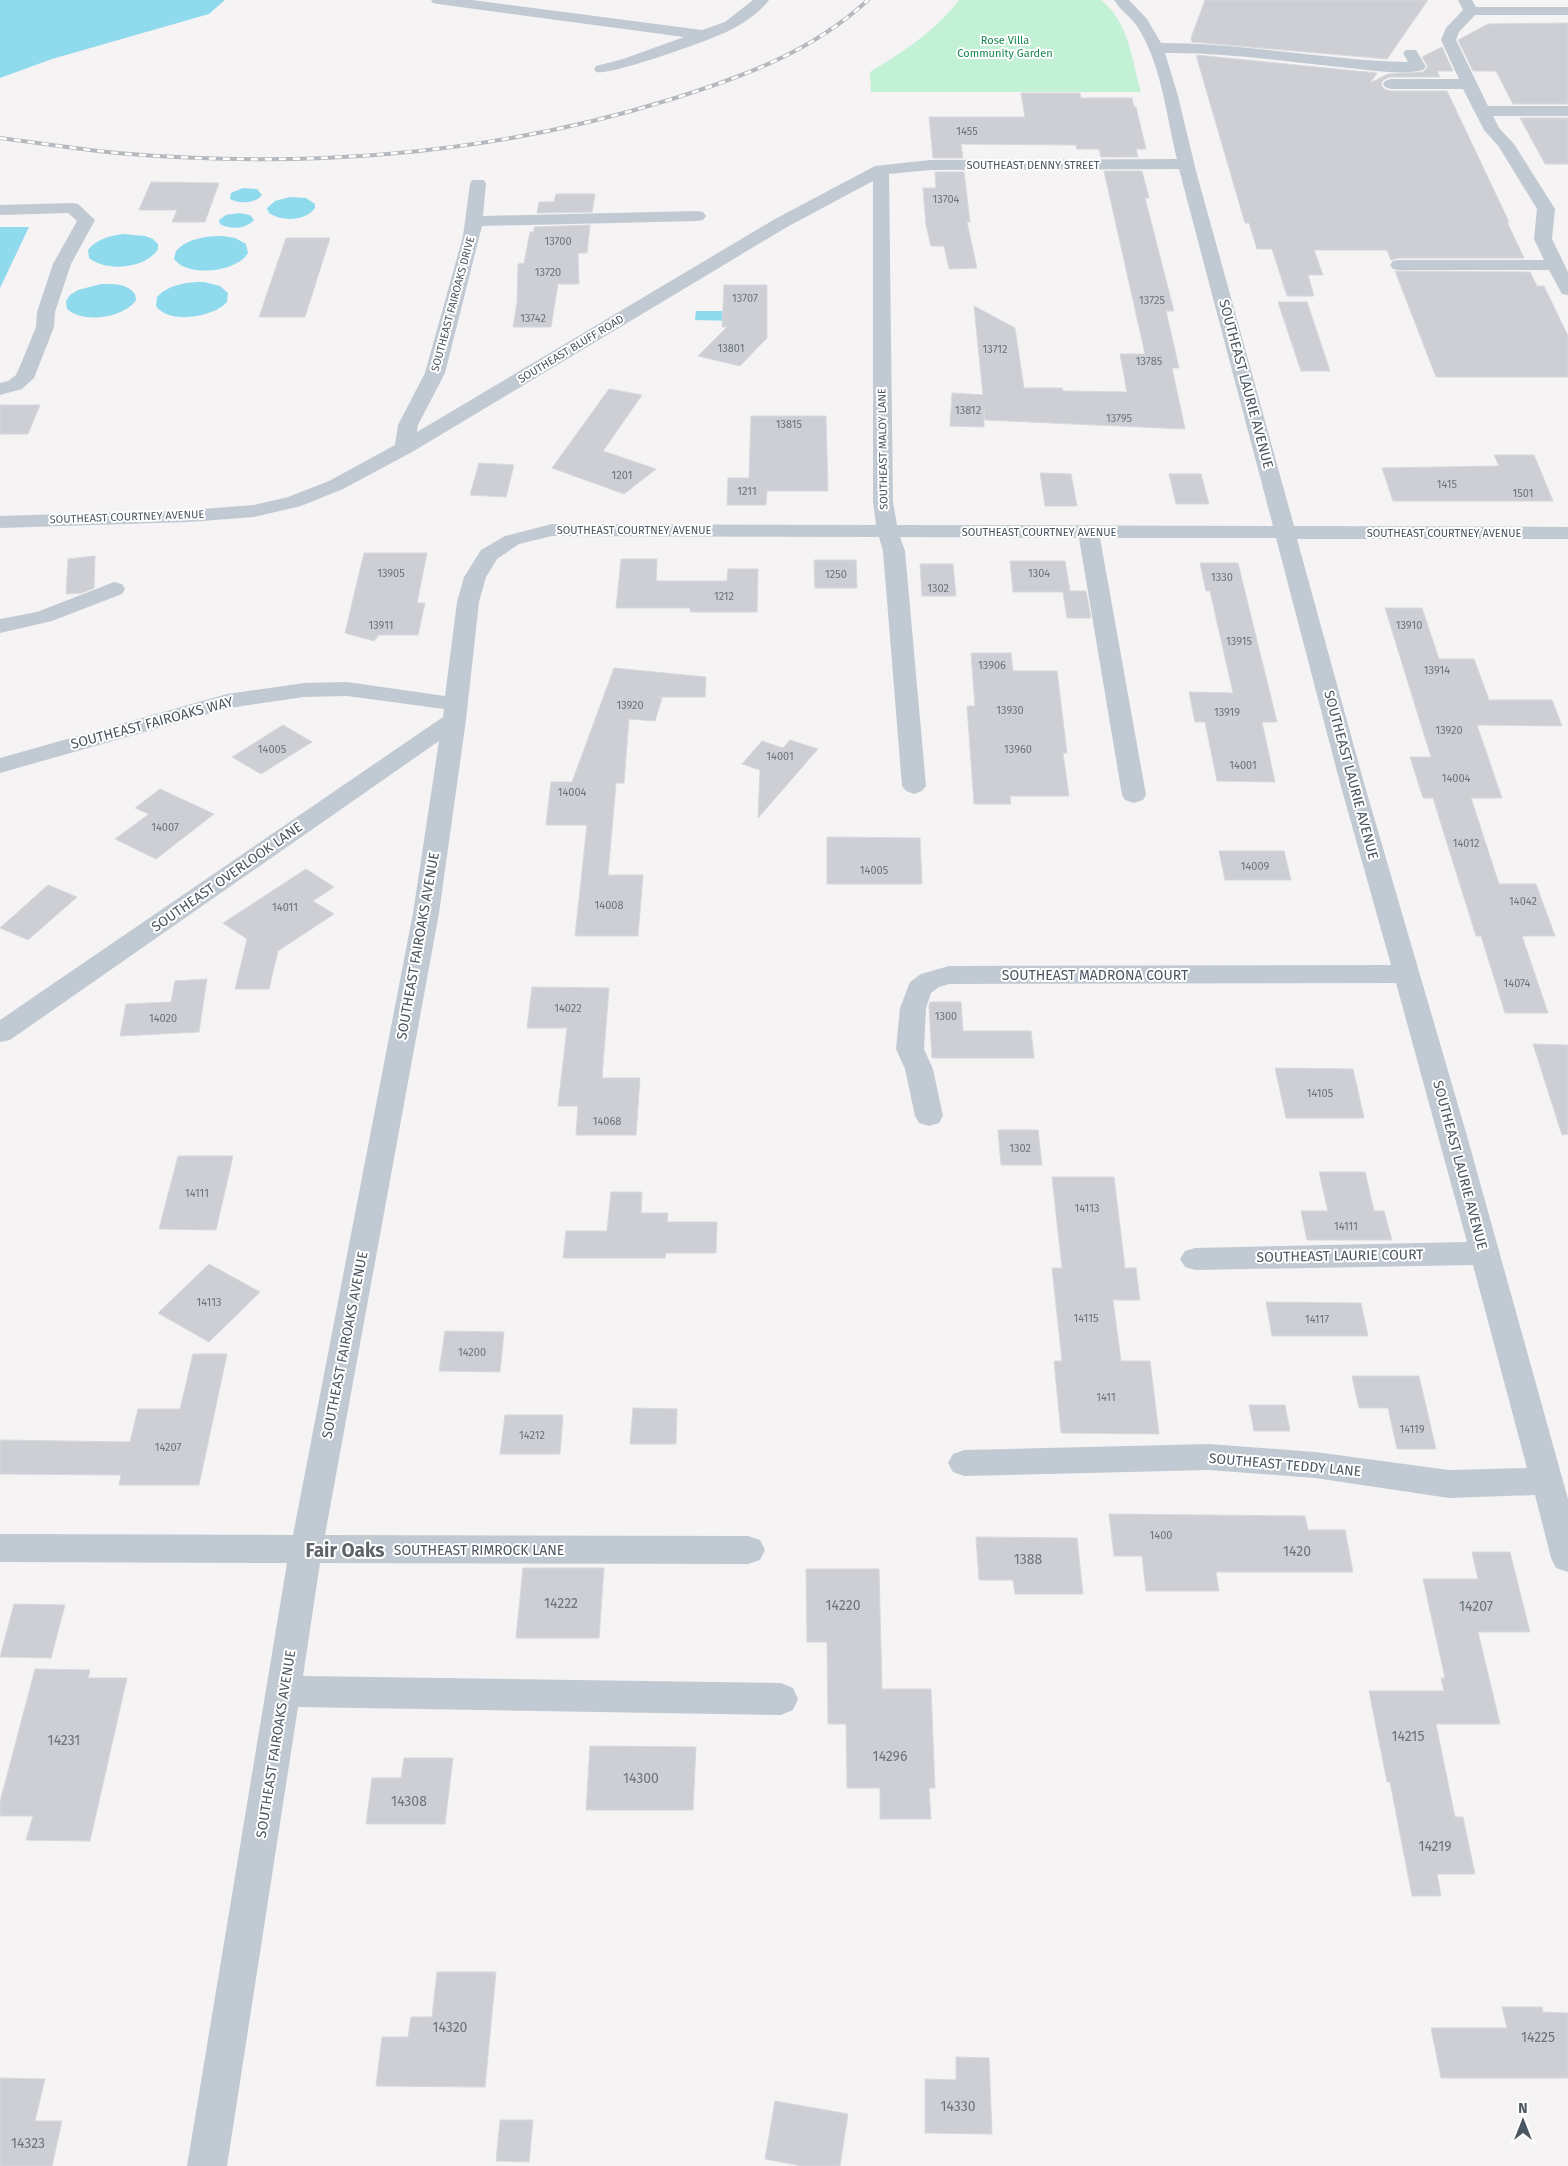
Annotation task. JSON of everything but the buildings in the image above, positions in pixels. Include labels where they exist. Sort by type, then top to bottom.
[{"type":"street","points":[[438,0],[704,35]]},
{"type":"street","points":[[602,69],[628,63],[730,25],[762,0]]},
{"type":"street","name":"SOUTHEAST LAURIE AVENUE","points":[[1121,0],[1144,25],[1155,48],[1164,77],[1350,773],[1484,1254],[1555,1496],[1568,1558]]},
{"type":"street","points":[[1568,11],[1468,5],[1449,34],[1448,40],[1492,130],[1506,144],[1546,210],[1543,240],[1568,290]]},
{"type":"street","points":[[1155,48],[1194,47],[1365,76],[1469,84]]},
{"type":"street","points":[[1365,76],[1377,67],[1418,67],[1411,52]]},
{"type":"street","points":[[1484,111],[1568,111]]},
{"type":"street","name":"SOUTHEAST DENNY STREET","points":[[880,170],[930,165],[1186,164]]},
{"type":"street","name":"SOUTHEAST BLUFF ROAD","points":[[254,511],[294,502],[336,485],[405,448],[772,228],[880,170]]},
{"type":"street","name":"SOUTHEAST MALOY LANE","points":[[880,170],[883,502],[894,551],[914,786]]},
{"type":"street","name":"SOUTHEAST FAIROAKS DRIVE","points":[[405,448],[408,425],[435,373],[472,236],[478,184]]},
{"type":"street","points":[[0,210],[72,208],[86,220],[62,264],[46,312],[45,327],[24,378],[15,385],[0,389]]},
{"type":"street","points":[[474,221],[697,216]]},
{"type":"street","points":[[1399,265],[1556,265]]},
{"type":"street","name":"SOUTHEAST COURTNEY AVENUE","points":[[0,522],[189,516],[254,511]]},
{"type":"street","name":"SOUTHEAST COURTNEY AVENUE","points":[[512,540],[552,530],[1568,533]]},
{"type":"street","points":[[1089,533],[1134,795]]},
{"type":"street","name":"SOUTHEAST FAIROAKS AVENUE","points":[[208,2166],[306,1550],[426,913],[455,712],[468,602],[475,577],[489,555],[512,540]]},
{"type":"street","points":[[0,626],[33,621],[114,588]]},
{"type":"street","name":"SOUTHEAST FAIROAKS WAY","points":[[0,766],[227,701],[304,690],[347,690],[455,712]]},
{"type":"street","name":"SOUTHEAST OVERLOOK LANE","points":[[0,1033],[455,712]]},
{"type":"street","name":"SOUTHEAST MADRONA COURT","points":[[929,1116],[919,1068],[910,1049],[913,1008],[919,988],[930,980],[949,975],[1407,974]]},
{"type":"street","name":"SOUTHEAST LAURIE COURT","points":[[1195,1259],[1484,1254]]},
{"type":"street","name":"SOUTHEAST TEDDY LANE","points":[[964,1463],[1209,1457],[1315,1465],[1449,1484],[1555,1496]]},
{"type":"street","name":"SOUTHEAST RIMROCK LANE","points":[[0,1548],[748,1550]]},
{"type":"street","points":[[284,1691],[781,1699]]},
{"type":"green space","name":"Rose Villa Community Garden","points":[[959,0],[1101,0],[1118,19],[1124,30],[1141,92],[871,92],[870,72],[906,49],[929,31],[940,22]]},
{"type":"water","points":[[0,0],[225,0],[209,14],[52,59],[0,78]]},
{"type":"water","points":[[243,188],[257,189],[262,195],[251,202],[238,202],[230,199],[231,193]]},
{"type":"water","points":[[290,197],[306,198],[315,204],[315,208],[306,216],[294,219],[280,218],[269,213],[267,208],[275,201]]},
{"type":"water","points":[[239,213],[250,215],[254,220],[238,228],[220,224],[219,220],[226,215]]},
{"type":"water","points":[[0,227],[29,227],[0,288]]},
{"type":"water","points":[[123,234],[145,236],[153,239],[158,244],[158,249],[145,261],[125,266],[105,265],[89,258],[88,250],[95,243],[108,237]]},
{"type":"water","points":[[223,236],[235,238],[246,244],[248,253],[234,265],[212,270],[190,269],[174,259],[176,251],[186,243],[204,237]]},
{"type":"water","points":[[204,282],[220,286],[228,293],[227,302],[212,312],[192,317],[171,316],[162,312],[156,306],[157,297],[167,289],[185,283]]},
{"type":"water","points":[[101,284],[120,285],[128,288],[135,294],[136,300],[122,311],[103,317],[74,314],[67,309],[66,301],[70,295],[78,290]]},
{"type":"water","points":[[696,311],[735,311],[735,321],[695,320]]},
{"type":"railway","points":[[0,138],[117,153],[187,158],[327,158],[467,145],[536,133],[604,118],[672,99],[725,81],[801,48],[847,18],[868,0]]},
{"type":"district","name":"Fair Oaks","points":[[345,1550]]}]
